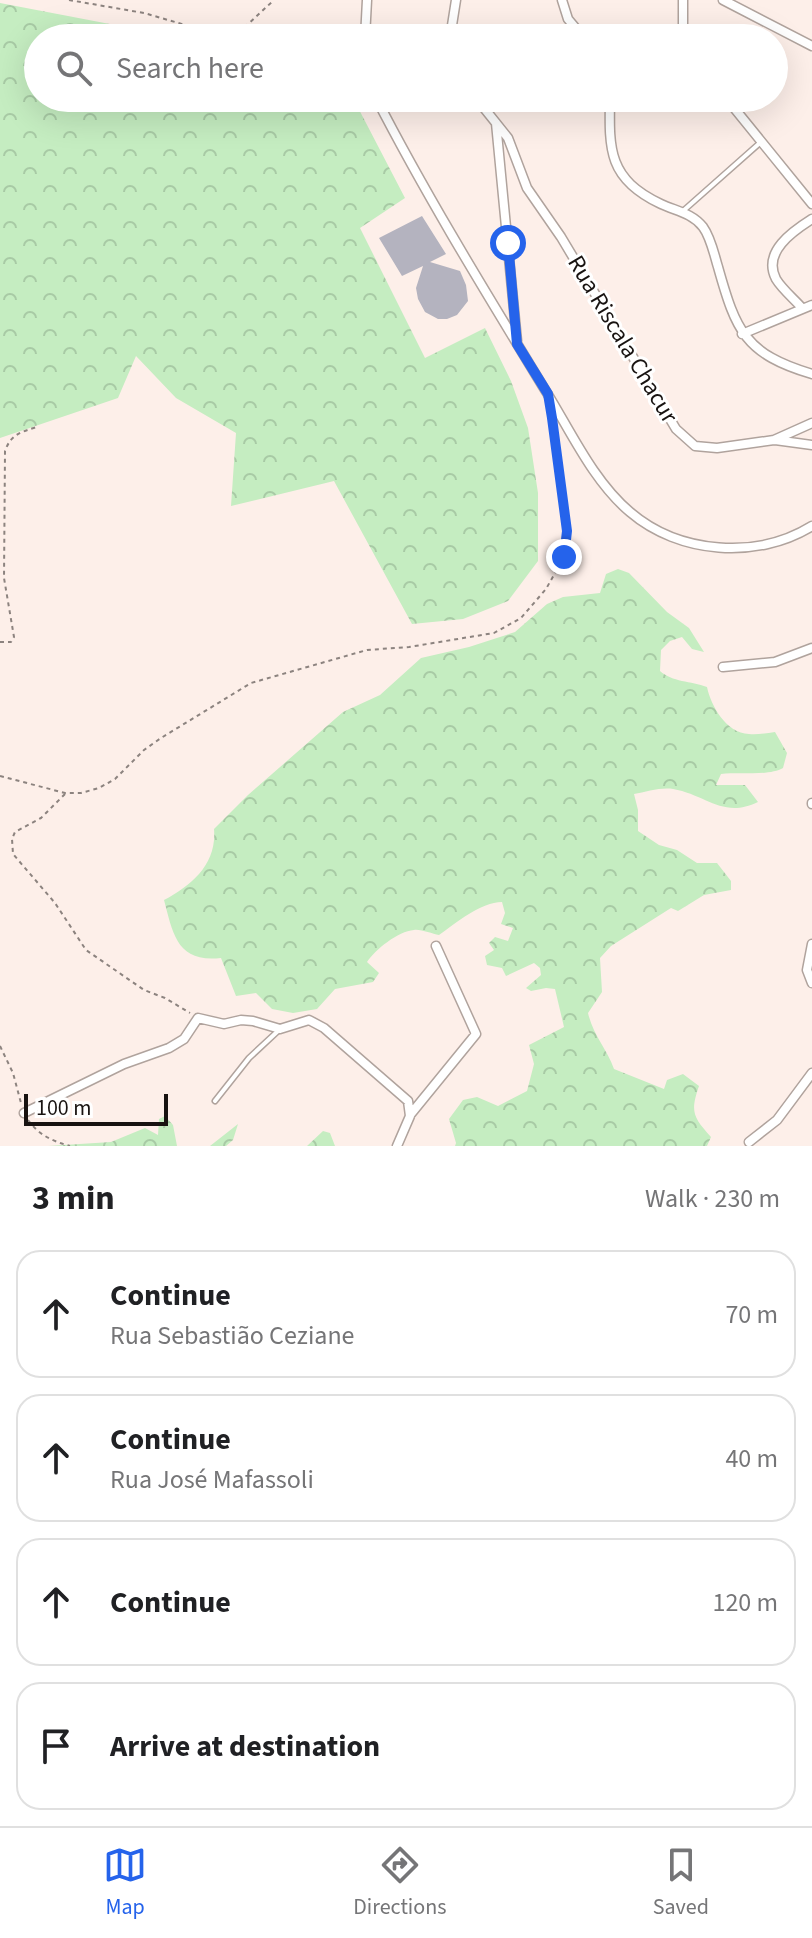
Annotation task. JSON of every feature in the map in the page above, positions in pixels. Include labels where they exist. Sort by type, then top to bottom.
[{"type":"street","points":[[366,24],[367,0]]},
{"type":"street","points":[[452,24],[456,0]]},
{"type":"street","points":[[562,0],[572,24]]},
{"type":"street","points":[[683,0],[683,24]]},
{"type":"street","points":[[723,0],[769,24]]},
{"type":"street","points":[[788,34],[812,46]]},
{"type":"street","points":[[383,112],[517,344],[609,490],[630,512],[656,529],[701,546],[730,549],[767,545],[812,526]]},
{"type":"street","name":"Rua Riscala Chacur","points":[[487,112],[508,138],[527,188],[561,237],[676,429],[695,446],[705,448],[774,440],[812,423]]},
{"type":"street","points":[[610,112],[609,140],[617,168],[636,190],[683,211],[703,227],[730,309],[742,334],[764,355],[812,374]]},
{"type":"street","points":[[738,112],[812,204]]},
{"type":"street","points":[[496,123],[517,344]]},
{"type":"street","points":[[802,308],[776,278],[773,258],[787,237],[812,219]]},
{"type":"street","points":[[742,334],[812,305]]},
{"type":"street","points":[[774,440],[812,445]]},
{"type":"street","points":[[723,667],[775,662],[812,648]]},
{"type":"street","points":[[812,944],[807,970],[812,983]]},
{"type":"street","points":[[397,1146],[410,1116],[476,1034],[436,946]]},
{"type":"street","points":[[24,1113],[124,1064],[169,1048],[184,1039],[198,1018],[224,1024],[253,1021],[280,1029],[304,1020],[315,1021],[402,1094],[408,1101],[410,1116]]},
{"type":"street","points":[[749,1142],[777,1120],[812,1073]]},
{"type":"lane","points":[[683,211],[762,141]]},
{"type":"lane","points":[[215,1101],[249,1058],[280,1029]]},
{"type":"path","points":[[69,0],[144,13],[179,24]]},
{"type":"path","points":[[247,24],[274,0]]},
{"type":"path","points":[[0,776],[65,793],[99,788],[115,779],[161,738],[251,683],[355,652],[449,642],[494,633],[521,618],[546,589],[564,557],[567,531],[553,423]]},
{"type":"path","points":[[0,642],[11,642],[14,637],[4,578],[5,451],[18,432],[37,427]]},
{"type":"path","points":[[65,793],[41,818],[15,832],[13,854],[55,903],[86,950],[144,990],[179,1005],[198,1018]]},
{"type":"green space","points":[[0,3],[110,24],[24,24],[24,112],[360,112],[405,198],[360,228],[425,358],[485,328],[511,381],[528,428],[538,493],[538,561],[508,601],[463,619],[412,624],[334,481],[231,506],[236,433],[176,398],[136,356],[118,398],[0,438]]},
{"type":"green space","points":[[618,569],[629,573],[667,612],[689,628],[704,652],[692,649],[682,637],[670,641],[661,650],[660,671],[676,679],[707,687],[716,710],[733,729],[749,734],[775,732],[787,753],[783,768],[777,770],[721,774],[716,785],[745,785],[758,802],[746,807],[725,807],[673,789],[634,794],[638,831],[697,863],[717,863],[731,881],[731,890],[704,895],[678,911],[671,908],[611,946],[600,958],[602,992],[588,1013],[614,1069],[664,1089],[667,1080],[683,1074],[699,1086],[695,1114],[711,1137],[707,1146],[455,1146],[449,1119],[463,1100],[477,1097],[498,1106],[527,1091],[534,1064],[529,1045],[564,1027],[555,989],[531,991],[526,988],[541,975],[540,968],[534,963],[506,976],[502,968],[487,965],[485,956],[494,950],[489,943],[495,937],[508,941],[513,928],[501,924],[505,913],[502,902],[477,909],[439,935],[417,930],[394,937],[367,962],[379,973],[373,982],[335,989],[317,1009],[293,1013],[272,1009],[256,993],[236,996],[221,958],[195,956],[179,944],[164,900],[184,888],[201,872],[211,853],[214,829],[343,712],[380,695],[421,658],[515,632],[547,604],[563,597],[600,593],[606,574]]},
{"type":"green space","points":[[165,1116],[173,1125],[177,1146],[48,1146],[111,1142],[145,1128],[158,1135],[159,1119]]},
{"type":"green space","points":[[238,1124],[233,1140],[226,1146],[210,1146]]},
{"type":"green space","points":[[323,1131],[330,1133],[335,1146],[307,1146]]},
{"type":"building","points":[[422,216],[446,254],[430,262],[460,271],[466,285],[468,301],[457,315],[447,319],[438,319],[425,312],[418,299],[416,288],[423,266],[402,276],[379,238]]},
{"type":"route","points":[[508,243],[517,344],[548,394],[567,531],[564,557]]}]
